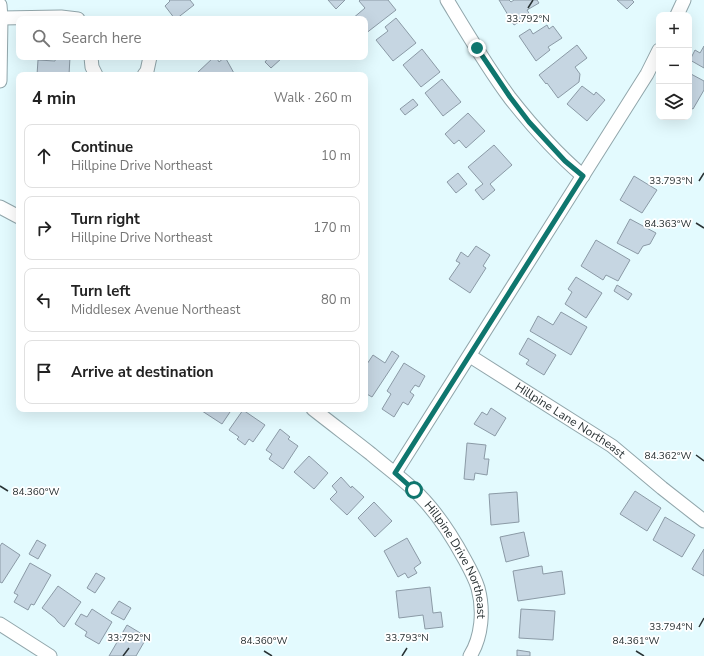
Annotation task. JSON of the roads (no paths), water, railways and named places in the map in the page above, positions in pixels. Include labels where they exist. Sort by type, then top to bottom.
[{"type":"street","points":[[447,0],[492,71],[529,122],[565,161],[583,176]]},
{"type":"street","points":[[678,12],[684,0]]},
{"type":"street","points":[[0,5],[0,81]]},
{"type":"street","points":[[1,18],[16,18]]},
{"type":"street","points":[[395,473],[647,74],[656,56]]},
{"type":"street","points":[[91,60],[94,72]]},
{"type":"street","points":[[146,72],[149,60]]},
{"type":"street","points":[[0,207],[16,215]]},
{"type":"street","name":"Hillpine Lane Northeast","points":[[470,356],[612,446],[662,488],[704,520]]},
{"type":"street","name":"Hillpine Drive Northeast","points":[[317,412],[395,473],[414,490],[445,526],[457,544],[473,574],[478,589],[481,607],[478,639],[470,656]]},
{"type":"street","points":[[1,626],[50,656]]}]
